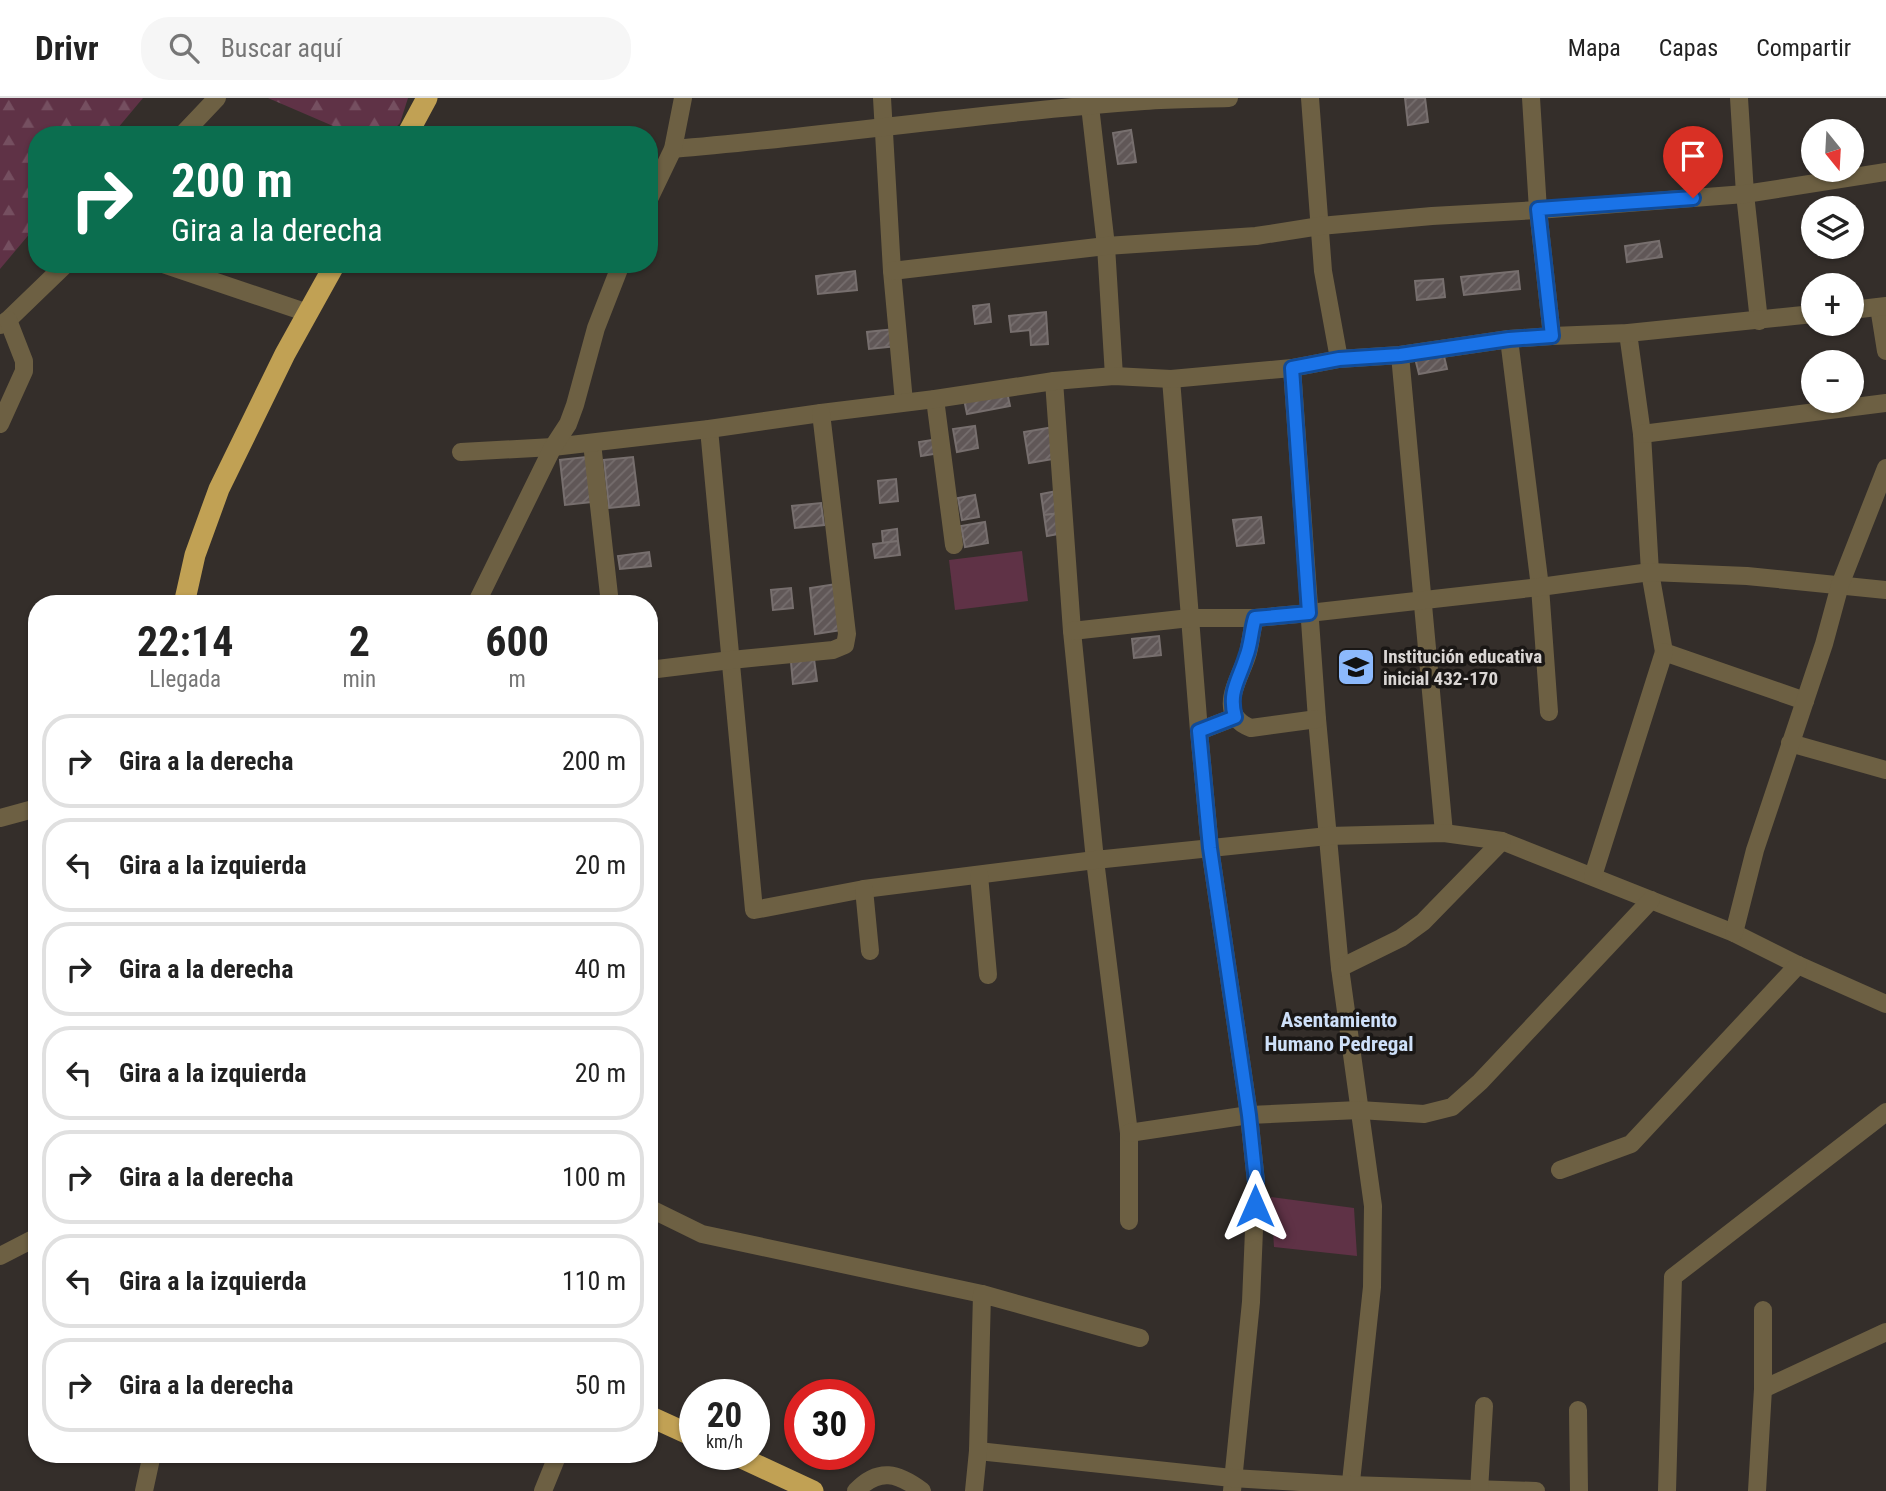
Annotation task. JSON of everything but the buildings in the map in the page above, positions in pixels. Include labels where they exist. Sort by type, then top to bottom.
[{"type":"highway","points":[[412,126],[427,98]]},
{"type":"highway","points":[[186,595],[195,555],[219,489],[285,354],[330,273]]},
{"type":"highway","points":[[658,1420],[679,1430]]},
{"type":"highway","points":[[768,1470],[813,1491]]},
{"type":"street","points":[[190,126],[216,98]]},
{"type":"street","points":[[658,180],[673,149],[683,98]]},
{"type":"street","points":[[882,98],[892,271],[904,402]]},
{"type":"street","points":[[673,149],[757,142],[884,126],[1014,106],[1090,106],[1145,99],[1229,98]]},
{"type":"street","points":[[1310,98],[1323,271],[1339,359]]},
{"type":"street","points":[[1531,98],[1538,209],[1552,336]]},
{"type":"street","points":[[1739,98],[1745,194],[1759,321]]},
{"type":"street","points":[[1090,106],[1106,246],[1114,376]]},
{"type":"street","points":[[892,271],[1106,246],[1256,236],[1320,226],[1745,194],[1886,172]]},
{"type":"street","points":[[0,424],[24,371],[24,361],[4,322],[56,273]]},
{"type":"street","points":[[190,273],[308,313]]},
{"type":"street","points":[[480,595],[552,447],[568,424],[596,328],[617,273]]},
{"type":"street","points":[[1864,309],[1883,307],[1886,351]]},
{"type":"street","points":[[461,452],[552,447],[709,429],[1054,381],[1114,376],[1171,379],[1292,368],[1339,359],[1400,355],[1509,339],[1628,333],[1801,316]]},
{"type":"street","points":[[1592,876],[1664,652],[1650,572],[1642,434],[1628,333]]},
{"type":"street","points":[[1509,339],[1540,587],[1549,712]]},
{"type":"street","points":[[1400,355],[1444,833]]},
{"type":"street","points":[[1292,368],[1317,719],[1340,968],[1373,1206],[1372,1287],[1350,1488]]},
{"type":"street","points":[[1171,379],[1210,848],[1249,1115],[1256,1182],[1251,1301],[1232,1484]]},
{"type":"street","points":[[1054,381],[1072,631],[1095,860],[1129,1133],[1129,1221]]},
{"type":"street","points":[[935,399],[954,545]]},
{"type":"street","points":[[1642,434],[1886,403]]},
{"type":"street","points":[[658,669],[833,650],[845,645],[847,634],[821,413]]},
{"type":"street","points":[[709,429],[754,909],[864,889],[1095,860],[1328,836],[1444,833],[1502,841],[1734,933],[1886,1004]]},
{"type":"street","points":[[592,443],[609,595]]},
{"type":"street","points":[[1734,933],[1755,850],[1824,644],[1840,585],[1886,468]]},
{"type":"street","points":[[1072,631],[1190,618],[1255,618],[1309,613],[1650,572],[1747,576],[1886,590]]},
{"type":"street","points":[[1255,618],[1247,656],[1234,689],[1231,704],[1235,717],[1251,728],[1317,719]]},
{"type":"street","points":[[1664,652],[1805,701]]},
{"type":"street","points":[[1199,731],[1235,717]]},
{"type":"street","points":[[1790,743],[1886,770]]},
{"type":"street","points":[[0,818],[28,810]]},
{"type":"street","points":[[1340,968],[1401,937],[1423,922],[1502,841]]},
{"type":"street","points":[[979,875],[988,975]]},
{"type":"street","points":[[864,889],[870,951]]},
{"type":"street","points":[[1129,1133],[1249,1115],[1359,1110],[1424,1114],[1452,1107],[1480,1082],[1651,900]]},
{"type":"street","points":[[1560,1170],[1630,1144],[1798,965]]},
{"type":"street","points":[[1667,1491],[1673,1277],[1886,1112]]},
{"type":"street","points":[[658,1212],[702,1234],[982,1294],[1140,1338]]},
{"type":"street","points":[[0,1256],[28,1242]]},
{"type":"street","points":[[974,1491],[978,1451],[982,1294]]},
{"type":"street","points":[[1757,1491],[1763,1389],[1763,1310]]},
{"type":"street","points":[[1763,1389],[1886,1332]]},
{"type":"street","points":[[1479,1490],[1484,1406]]},
{"type":"street","points":[[1578,1410],[1578,1491]]},
{"type":"street","points":[[978,1451],[1232,1484],[1536,1491]]},
{"type":"street","points":[[144,1491],[150,1463]]},
{"type":"street","points":[[543,1491],[554,1463]]},
{"type":"street","points":[[856,1491],[873,1478],[891,1474],[922,1491]]},
{"type":"green space","points":[[0,98],[143,98],[120,126],[28,126],[28,236],[0,269]]},
{"type":"green space","points":[[268,98],[408,98],[397,126],[333,126]]},
{"type":"green space","points":[[1022,551],[1028,601],[955,610],[949,560]]},
{"type":"green space","points":[[1271,1197],[1354,1208],[1357,1256],[1274,1247]]},
{"type":"place","name":"Institución educativa inicial 432-170","points":[[1356,667]]},
{"type":"district","name":"Asentamiento Humano Pedregal","points":[[1339,1032]]},
{"type":"route","points":[[1255,1206],[1256,1182],[1249,1115],[1210,848],[1199,731],[1235,717],[1231,704],[1234,689],[1247,656],[1255,618],[1309,613],[1292,368],[1339,359],[1400,355],[1509,339],[1552,336],[1538,209],[1693,198]]}]
